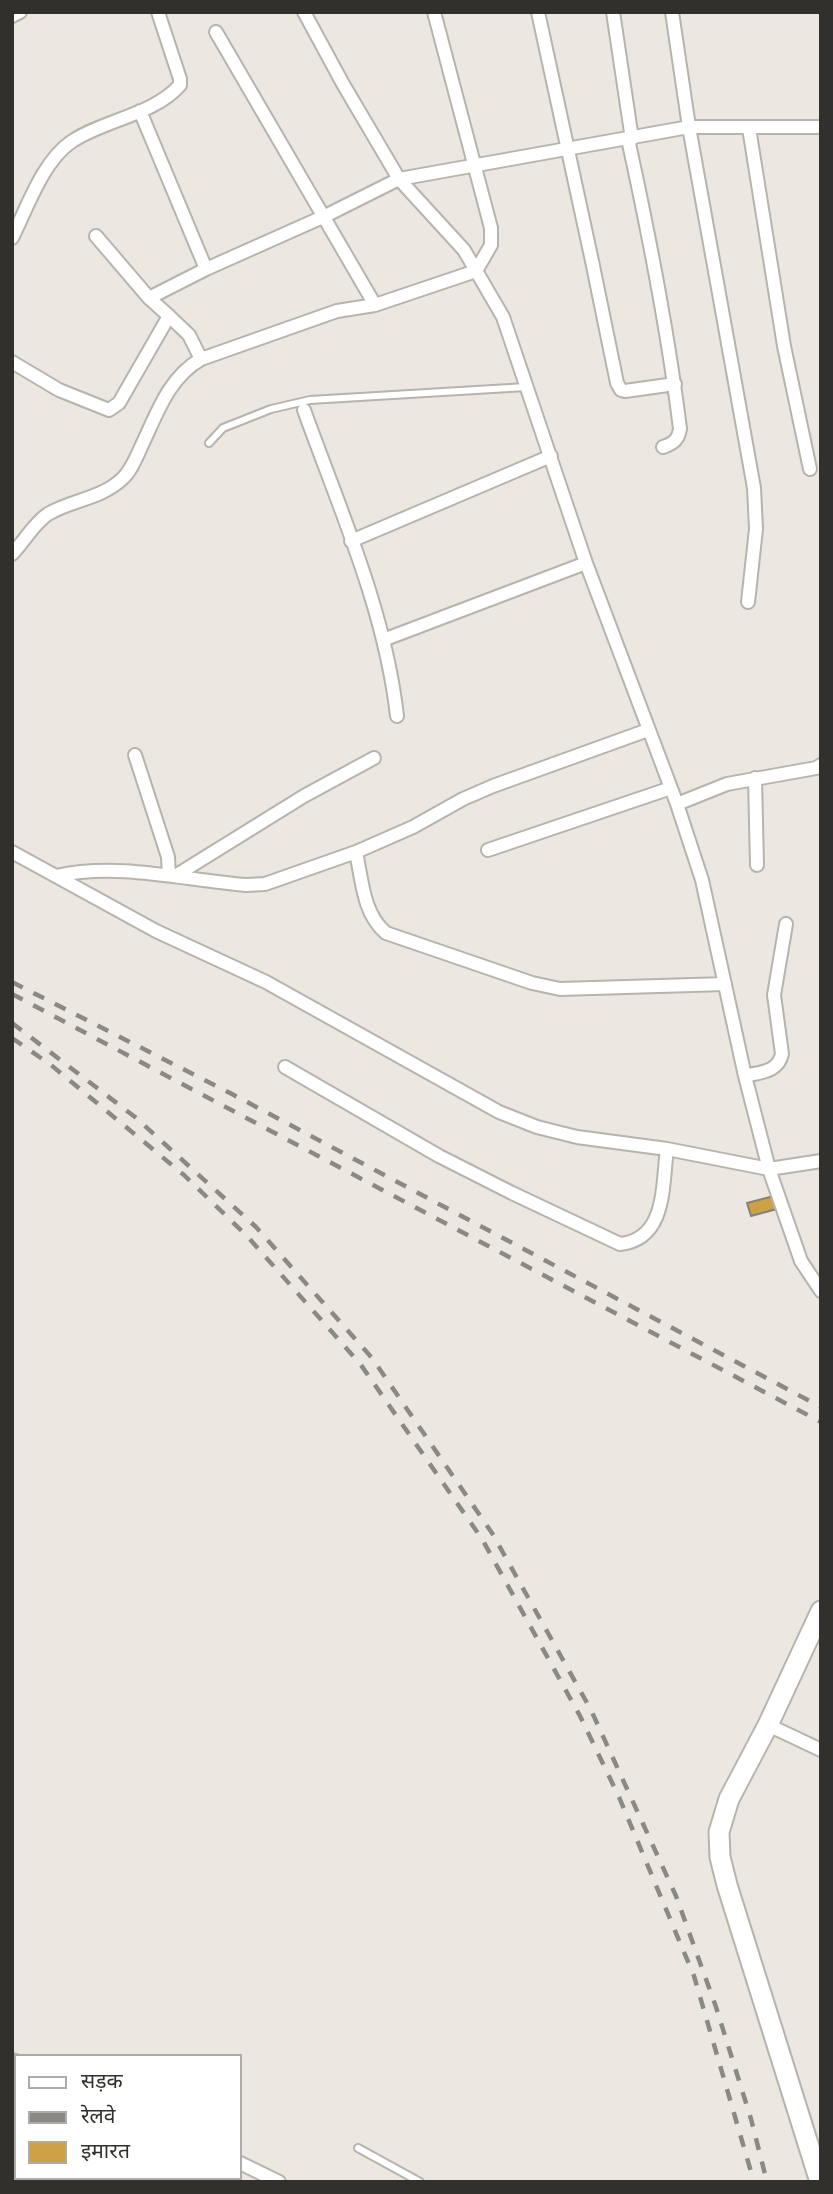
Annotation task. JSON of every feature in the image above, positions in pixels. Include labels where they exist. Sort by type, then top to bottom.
[{"type":"street","points":[[12,16],[20,12]]},
{"type":"street","points":[[12,238],[49,165],[69,144],[85,134],[140,111],[171,94],[180,85],[158,12]]},
{"type":"street","points":[[304,12],[399,178],[464,250],[503,317],[586,563],[677,804],[702,880],[769,1169],[801,1261],[821,1291]]},
{"type":"street","points":[[12,554],[49,513],[88,499],[123,478],[134,462],[167,391],[180,373],[201,359],[337,311],[376,305],[476,271],[491,245],[492,238],[433,12]]},
{"type":"street","points":[[538,12],[617,383],[621,390],[625,391],[675,384]]},
{"type":"street","points":[[613,12],[630,139],[653,251],[675,384],[680,429],[678,439],[663,447]]},
{"type":"street","points":[[672,12],[689,127],[754,488],[756,529],[748,602]]},
{"type":"street","points":[[216,32],[376,305]]},
{"type":"street","points":[[140,111],[206,268]]},
{"type":"street","points":[[149,299],[206,268],[325,216],[399,178],[475,167],[689,127],[821,127]]},
{"type":"street","points":[[749,128],[783,346],[810,469]]},
{"type":"street","points":[[96,236],[149,299],[188,335],[201,359]]},
{"type":"street","points":[[12,362],[59,390],[109,410],[119,403],[169,316]]},
{"type":"street","points":[[304,410],[376,610],[393,680],[397,716]]},
{"type":"street","points":[[351,541],[551,456]]},
{"type":"street","points":[[383,640],[586,563]]},
{"type":"street","points":[[56,876],[96,870],[246,885],[265,884],[356,852],[414,827],[463,799],[493,786],[649,730]]},
{"type":"street","points":[[135,755],[172,876]]},
{"type":"street","points":[[172,876],[304,796],[374,758]]},
{"type":"street","points":[[677,804],[727,784],[821,765]]},
{"type":"street","points":[[755,778],[757,865]]},
{"type":"street","points":[[488,850],[671,788]]},
{"type":"street","points":[[12,852],[156,931],[265,982],[499,1112],[537,1127],[577,1137],[667,1149],[769,1169],[821,1161]]},
{"type":"street","points":[[356,852],[366,901],[377,926],[386,933],[532,983],[560,989],[725,984]]},
{"type":"street","points":[[746,1076],[771,1070],[780,1061],[782,1054],[774,995],[786,925]]},
{"type":"street","points":[[285,1067],[439,1156],[620,1244],[631,1243],[651,1230],[659,1211],[667,1149]]},
{"type":"street","points":[[820,2182],[720,1857],[719,1832],[729,1798],[768,1725],[821,1611]]},
{"type":"street","points":[[768,1725],[821,1750]]},
{"type":"street","points":[[242,2165],[279,2182]]},
{"type":"lane","points":[[209,443],[223,428],[271,409],[310,400],[526,387]]},
{"type":"lane","points":[[358,2148],[421,2182]]},
{"type":"building","points":[[774,1196],[777,1209],[751,1216],[747,1203]]},
{"type":"railway","points":[[12,982],[230,1093],[821,1407]]},
{"type":"railway","points":[[12,994],[821,1422]]},
{"type":"railway","points":[[12,1023],[135,1117],[256,1227],[372,1358],[492,1533],[591,1710],[676,1896],[716,2007],[751,2119],[767,2182]]},
{"type":"railway","points":[[12,1038],[51,1065],[184,1175],[248,1237],[361,1365],[482,1539],[580,1716],[619,1797],[694,1976],[754,2182]]}]
